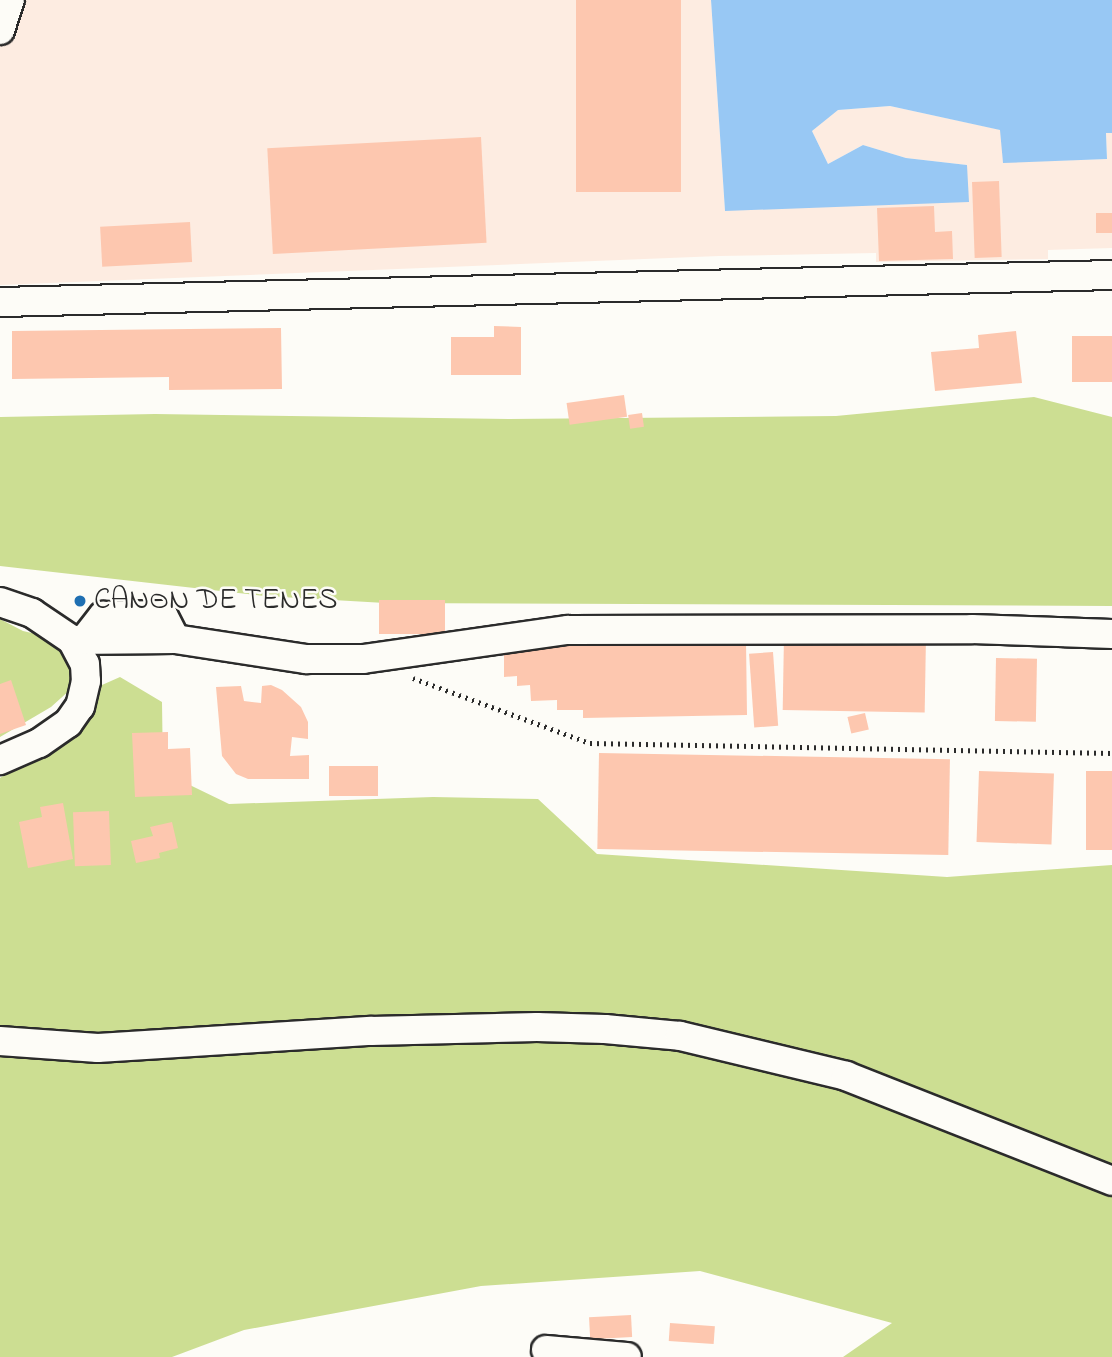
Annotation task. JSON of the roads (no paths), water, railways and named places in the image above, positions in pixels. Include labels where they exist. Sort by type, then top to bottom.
[{"type":"street","points":[[0,30],[10,0]]},
{"type":"street","points":[[0,302],[1112,275]]},
{"type":"street","points":[[0,602],[32,613],[78,640],[175,639],[306,659],[363,659],[568,630],[972,629],[1112,634]]},
{"type":"street","points":[[0,760],[39,743],[68,723],[80,706],[86,681],[85,664],[78,640]]},
{"type":"street","points":[[0,1041],[98,1048],[371,1031],[537,1027],[605,1029],[680,1036],[846,1076],[1112,1181]]},
{"type":"street","points":[[546,1350],[627,1357]]},
{"type":"water","points":[[711,0],[1112,0],[1112,133],[1106,133],[1107,159],[1003,163],[1000,130],[890,106],[838,110],[812,131],[828,164],[863,145],[906,158],[967,165],[969,202],[725,211]]},
{"type":"place","name":"CANON DE TENES","points":[[80,601]]}]
